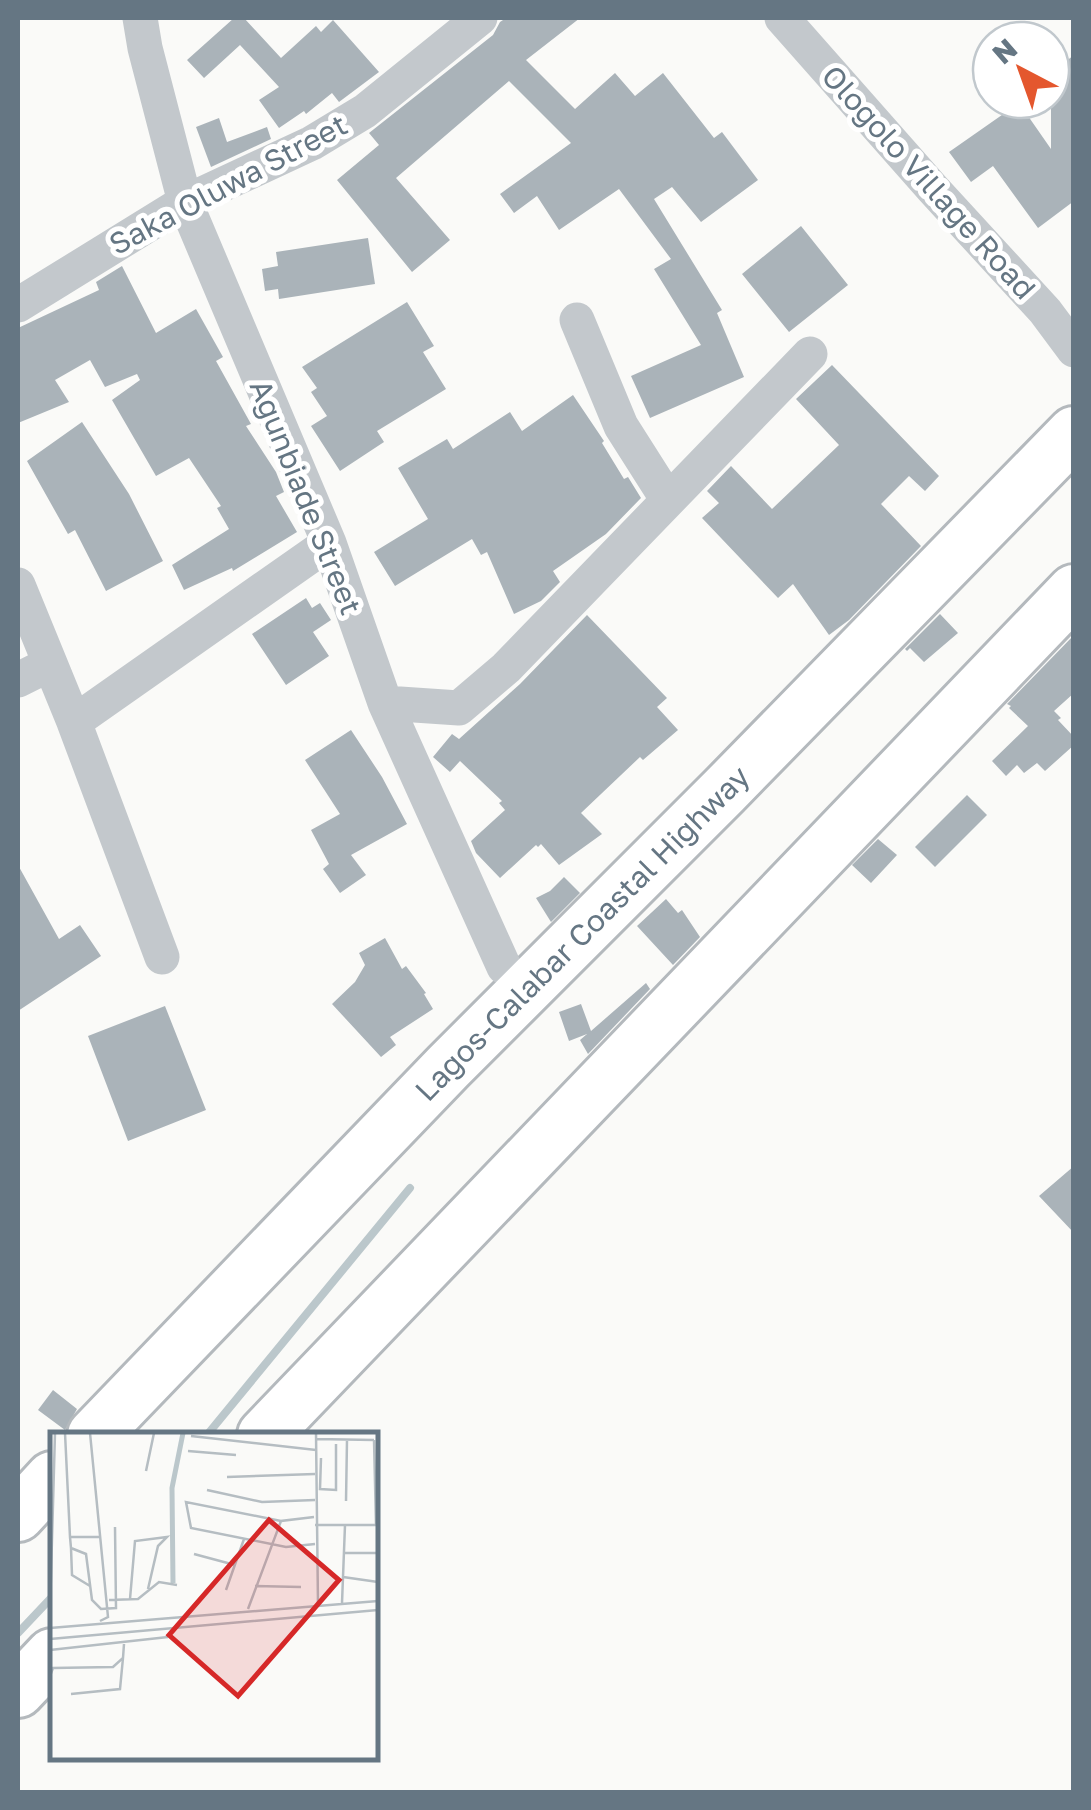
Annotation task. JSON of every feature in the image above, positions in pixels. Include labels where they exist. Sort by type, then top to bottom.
[{"type":"highway","name":"Lagos-Calabar Coastal Highway","points":[[97,1432],[448,1067],[1074,432]]},
{"type":"highway","points":[[267,1432],[1074,590]]},
{"type":"highway","points":[[18,1514],[50,1480]]},
{"type":"highway","points":[[18,1691],[50,1657]]},
{"type":"street","name":"Agunbiade Street","points":[[140,18],[184,202],[328,543],[384,703],[504,967]]},
{"type":"street","name":"Saka Oluwa Street","points":[[18,304],[184,202],[312,143],[365,111],[480,18]]},
{"type":"street","name":"Ologolo Village Road","points":[[782,18],[1045,311],[1074,350]]},
{"type":"street","points":[[577,320],[621,426],[668,500]]},
{"type":"street","points":[[384,703],[460,708],[506,668],[810,354]]},
{"type":"street","points":[[74,722],[328,543]]},
{"type":"street","points":[[18,585],[162,957]]},
{"type":"street","points":[[18,680],[50,664]]},
{"type":"building","points":[[234,18],[244,18],[281,58],[316,26],[321,32],[333,20],[379,72],[339,102],[332,93],[306,114],[304,111],[279,128],[259,100],[279,87],[240,45],[204,78],[187,60]]},
{"type":"building","points":[[506,18],[580,18],[526,60],[575,109],[615,73],[635,96],[663,73],[714,138],[722,132],[758,180],[701,222],[672,187],[654,199],[722,310],[717,313],[744,377],[650,418],[631,376],[701,345],[654,269],[671,259],[619,189],[559,230],[537,196],[514,213],[500,194],[571,143],[509,81],[396,178],[450,240],[412,272],[337,180],[379,145],[369,133],[493,35]]},
{"type":"building","points":[[1074,55],[1074,201],[1038,228],[993,166],[971,182],[949,152],[995,120],[1031,120],[1051,149],[1051,120],[1071,120]]},
{"type":"building","points":[[219,118],[227,142],[267,127],[271,139],[211,167],[196,127]]},
{"type":"building","points":[[801,226],[848,285],[789,332],[742,274]]},
{"type":"building","points":[[368,238],[375,284],[279,299],[278,289],[265,291],[262,269],[278,266],[276,252]]},
{"type":"building","points":[[122,266],[156,333],[196,309],[223,357],[216,361],[251,424],[246,426],[276,472],[284,492],[276,496],[297,532],[233,571],[232,568],[184,590],[172,565],[229,529],[217,508],[221,506],[189,458],[156,476],[112,400],[140,380],[137,374],[105,387],[90,360],[55,380],[69,402],[18,423],[18,328],[99,290],[96,282]]},
{"type":"building","points":[[407,302],[434,346],[423,352],[446,389],[377,431],[384,442],[340,471],[311,426],[327,416],[311,392],[317,388],[302,367]]},
{"type":"building","points":[[832,365],[939,476],[925,491],[909,476],[881,504],[921,546],[849,620],[829,635],[793,584],[778,598],[702,518],[719,503],[707,491],[731,466],[772,509],[839,445],[796,399]]},
{"type":"building","points":[[573,395],[624,479],[628,477],[641,498],[606,534],[553,571],[560,582],[541,601],[514,614],[487,552],[481,555],[472,539],[395,586],[374,552],[428,519],[398,468],[447,439],[453,449],[510,412],[522,431]]},
{"type":"building","points":[[82,422],[129,494],[163,561],[106,591],[75,530],[68,534],[27,461]]},
{"type":"building","points":[[306,598],[312,608],[320,603],[331,620],[313,632],[329,656],[286,685],[252,634]]},
{"type":"building","points":[[940,614],[958,633],[924,662],[910,648],[905,649]]},
{"type":"building","points":[[587,615],[667,698],[657,707],[678,730],[643,760],[640,757],[581,813],[602,834],[559,865],[541,844],[536,845],[500,878],[476,853],[471,841],[505,810],[499,803],[502,801],[460,761],[450,772],[433,757],[452,734],[459,739],[520,684]]},
{"type":"building","points":[[1074,635],[1074,693],[1054,711],[1074,737],[1074,745],[1045,771],[1037,763],[1024,773],[1017,765],[1006,776],[992,761],[1028,726],[1007,704]]},
{"type":"building","points":[[351,730],[407,824],[351,855],[366,875],[340,893],[323,869],[329,864],[311,830],[340,814],[305,760]]},
{"type":"building","points":[[967,795],[987,815],[935,867],[915,847]]},
{"type":"building","points":[[878,839],[897,855],[871,883],[852,865]]},
{"type":"building","points":[[18,865],[59,939],[80,925],[101,956],[18,1011]]},
{"type":"building","points":[[564,877],[580,893],[551,922],[536,898]]},
{"type":"building","points":[[666,899],[678,913],[682,910],[700,937],[673,965],[637,926]]},
{"type":"building","points":[[385,938],[402,969],[406,966],[433,1009],[390,1037],[396,1045],[381,1057],[332,1004],[355,982],[365,965],[359,953]]},
{"type":"building","points":[[646,983],[650,989],[588,1054],[580,1040],[587,1034],[569,1041],[559,1012],[581,1004],[591,1031]]},
{"type":"building","points":[[165,1006],[206,1110],[128,1141],[88,1036]]},
{"type":"building","points":[[1074,1166],[1074,1233],[1039,1196]]},
{"type":"building","points":[[53,1390],[77,1409],[65,1430],[38,1410]]},
{"type":"waterway","points":[[209,1432],[410,1188]]},
{"type":"waterway","points":[[18,1633],[50,1599]]}]
